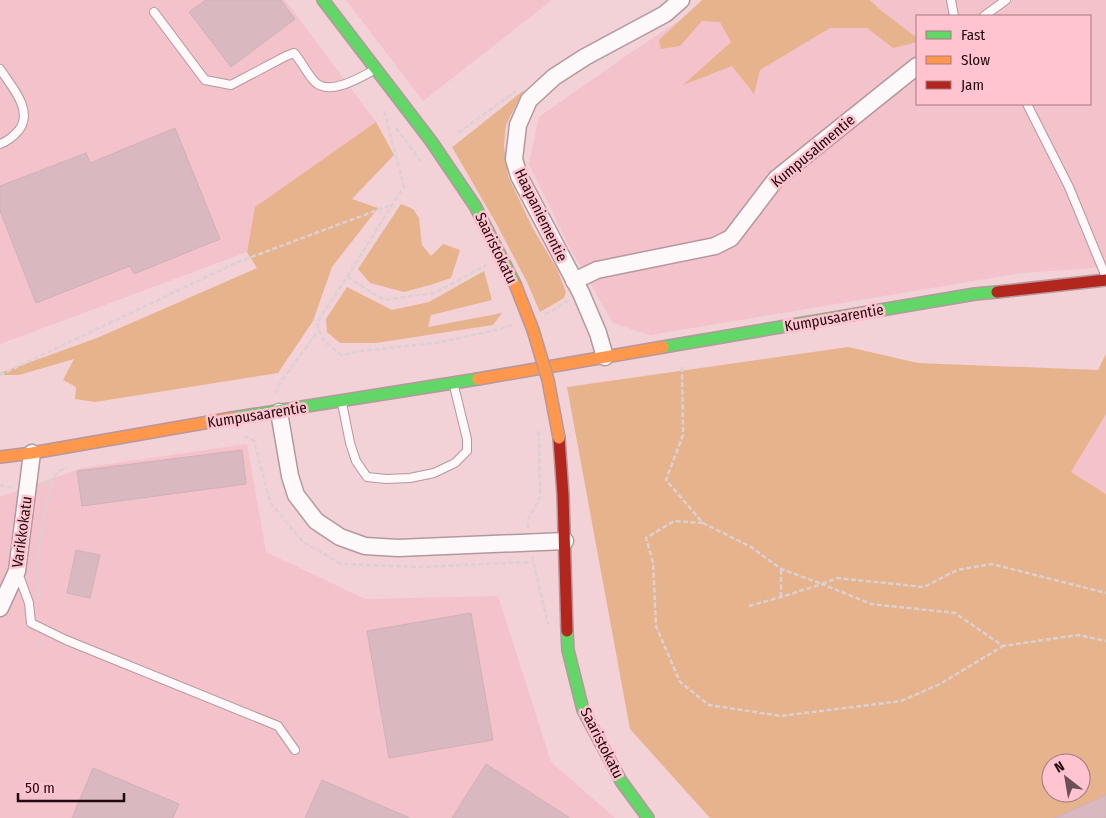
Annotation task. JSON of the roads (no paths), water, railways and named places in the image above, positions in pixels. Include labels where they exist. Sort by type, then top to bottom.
[{"type":"street","name":"Saaristokatu","points":[[323,0],[431,141],[475,206],[515,284],[533,330],[548,380],[559,438],[563,495],[568,650],[583,710],[621,781],[648,818]]},
{"type":"street","name":"Haapaniementie","points":[[605,357],[598,333],[577,287],[519,176],[514,159],[518,125],[529,100],[554,77],[585,57],[665,14],[681,0]]},
{"type":"street","name":"Kumpusalmentie","points":[[577,287],[597,270],[715,246],[731,238],[776,179],[916,67]]},
{"type":"street","name":"Kumpusaarentie","points":[[0,457],[453,384],[975,294],[1106,279]]},
{"type":"street","points":[[279,412],[290,476],[296,495],[316,521],[340,537],[365,546],[398,548],[564,541]]},
{"type":"street","name":"Varikkokatu","points":[[0,608],[17,571],[32,452]]},
{"type":"lane","points":[[951,0],[954,15]]},
{"type":"lane","points":[[985,15],[1006,0]]},
{"type":"lane","points":[[154,12],[205,80],[231,85],[286,56],[294,54],[316,83],[325,86],[335,87],[359,79],[376,69]]},
{"type":"lane","points":[[0,69],[17,94],[25,113],[22,126],[15,136],[0,144]]},
{"type":"lane","points":[[1028,105],[1069,187],[1106,279]]},
{"type":"lane","points":[[341,401],[356,461],[367,477],[386,479],[410,478],[434,473],[455,463],[467,451],[467,439],[453,384]]},
{"type":"lane","points":[[17,571],[29,603],[31,623],[66,640],[278,726],[295,750]]}]
